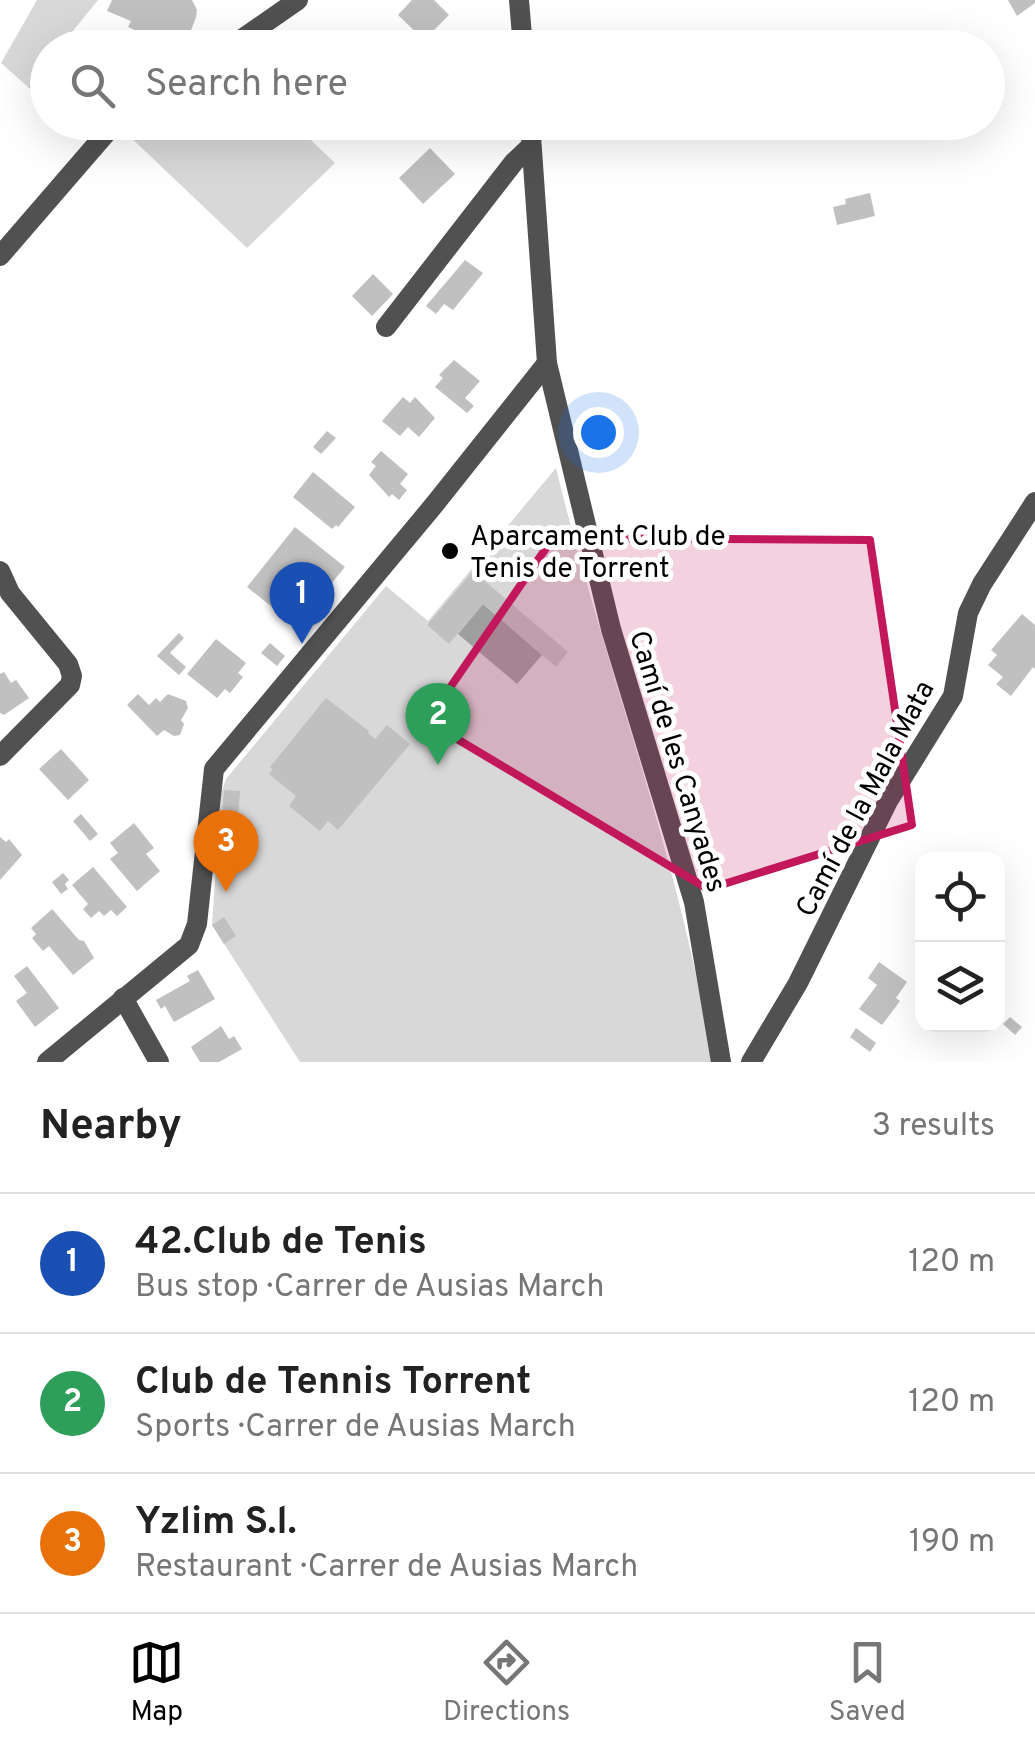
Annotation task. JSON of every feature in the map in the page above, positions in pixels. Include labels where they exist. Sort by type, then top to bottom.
[{"type":"street","points":[[255,30],[298,0]]},
{"type":"street","points":[[519,0],[522,30]]},
{"type":"street","points":[[0,256],[100,140]]},
{"type":"street","name":"Camí de les Canyades","points":[[531,140],[548,363],[611,629],[694,902],[721,1062]]},
{"type":"street","points":[[386,327],[514,162],[531,146]]},
{"type":"street","points":[[47,1062],[188,945],[197,924],[214,769],[548,363]]},
{"type":"street","name":"Camí de la Mala Mata","points":[[751,1062],[798,983],[888,802],[954,696],[968,613],[982,584],[1035,502]]},
{"type":"street","points":[[0,572],[10,593],[68,664],[72,676],[70,685],[0,756]]},
{"type":"street","points":[[123,998],[160,1062]]},
{"type":"highlighted area","points":[[553,538],[870,540],[912,825],[708,889],[427,721]]},
{"type":"shaded area","points":[[37,0],[98,0],[74,30],[30,30],[28,87],[1,63]]},
{"type":"shaded area","points":[[133,140],[311,140],[335,163],[247,248]]},
{"type":"shaded area","points":[[556,468],[662,837],[712,1062],[300,1062],[212,925],[221,793],[226,779],[386,586],[428,621]]},
{"type":"shaded area","points":[[483,604],[542,655],[517,684],[458,634]]},
{"type":"building","points":[[112,0],[192,0],[197,10],[191,30],[135,30],[128,27],[131,21],[107,11]]},
{"type":"building","points":[[412,0],[434,0],[449,15],[434,30],[414,30],[398,15]]},
{"type":"building","points":[[1008,0],[1035,0],[1035,3],[1017,16]]},
{"type":"building","points":[[430,148],[455,174],[423,204],[399,178]]},
{"type":"building","points":[[870,193],[875,216],[837,225],[833,207],[846,204],[845,199]]},
{"type":"building","points":[[465,260],[483,273],[453,310],[444,304],[436,314],[426,306]]},
{"type":"building","points":[[373,274],[393,294],[372,316],[352,296]]},
{"type":"building","points":[[454,360],[480,381],[465,398],[474,406],[467,413],[435,387],[443,378],[439,375]]},
{"type":"building","points":[[403,397],[410,403],[415,397],[435,418],[419,437],[408,427],[400,436],[382,421]]},
{"type":"building","points":[[327,431],[336,438],[321,454],[313,447]]},
{"type":"building","points":[[381,451],[408,474],[400,484],[407,490],[399,500],[392,494],[389,497],[369,475],[376,466],[371,462]]},
{"type":"building","points":[[313,472],[355,507],[338,527],[332,529],[293,497]]},
{"type":"building","points":[[295,527],[345,567],[296,626],[247,587]]},
{"type":"building","points":[[473,571],[568,652],[556,667],[483,604],[449,644],[427,625]]},
{"type":"building","points":[[1022,614],[1035,625],[1035,669],[1011,696],[996,684],[1003,677],[988,665],[997,655],[991,650]]},
{"type":"building","points":[[179,633],[184,638],[170,653],[186,667],[179,675],[157,656]]},
{"type":"building","points":[[216,639],[246,663],[238,673],[243,677],[230,693],[225,689],[217,698],[187,674]]},
{"type":"building","points":[[270,643],[285,656],[277,666],[261,653]]},
{"type":"building","points":[[4,672],[11,683],[16,680],[29,698],[4,715],[0,713],[0,674]]},
{"type":"building","points":[[138,694],[149,705],[168,694],[186,701],[188,708],[181,720],[184,724],[180,735],[164,730],[157,736],[127,705]]},
{"type":"building","points":[[326,698],[375,739],[387,725],[410,744],[338,830],[328,821],[320,831],[289,806],[296,796],[269,774],[273,769],[270,767]]},
{"type":"building","points":[[61,749],[89,780],[68,800],[39,769]]},
{"type":"building","points":[[224,790],[240,791],[235,856],[219,855]]},
{"type":"building","points":[[81,814],[98,834],[90,841],[73,821]]},
{"type":"building","points":[[134,823],[154,848],[146,854],[160,871],[137,891],[110,859],[118,853],[110,843]]},
{"type":"building","points":[[0,837],[6,842],[9,839],[22,855],[0,880]]},
{"type":"building","points":[[93,867],[127,907],[117,916],[111,910],[104,916],[99,911],[91,918],[83,909],[88,904],[72,885]]},
{"type":"building","points":[[63,873],[69,880],[65,884],[68,889],[61,894],[52,882]]},
{"type":"building","points":[[52,909],[84,941],[94,958],[73,975],[49,946],[43,951],[32,938],[36,934],[31,928]]},
{"type":"building","points":[[224,917],[236,936],[224,944],[212,925]]},
{"type":"building","points":[[879,962],[907,982],[896,998],[900,1001],[882,1025],[859,1009],[877,985],[868,978]]},
{"type":"building","points":[[27,966],[59,1008],[35,1027],[16,1001],[27,993],[14,976]]},
{"type":"building","points":[[198,970],[215,999],[174,1022],[165,1006],[161,1009],[156,1000],[190,981],[187,976]]},
{"type":"building","points":[[1010,1017],[1022,1027],[1015,1035],[1005,1022]]},
{"type":"building","points":[[221,1026],[242,1049],[219,1062],[200,1062],[191,1047]]},
{"type":"building","points":[[856,1028],[876,1043],[870,1052],[850,1037]]},
{"type":"place","name":"Aparcament Club de Tenis de Torrent","points":[[450,551]]},
{"type":"place","name":"42.Club de Tenis","points":[[302,644]]},
{"type":"place","name":"Club de Tennis Torrent","points":[[438,765]]},
{"type":"place","name":"Yzlim S.l.","points":[[226,892]]}]
